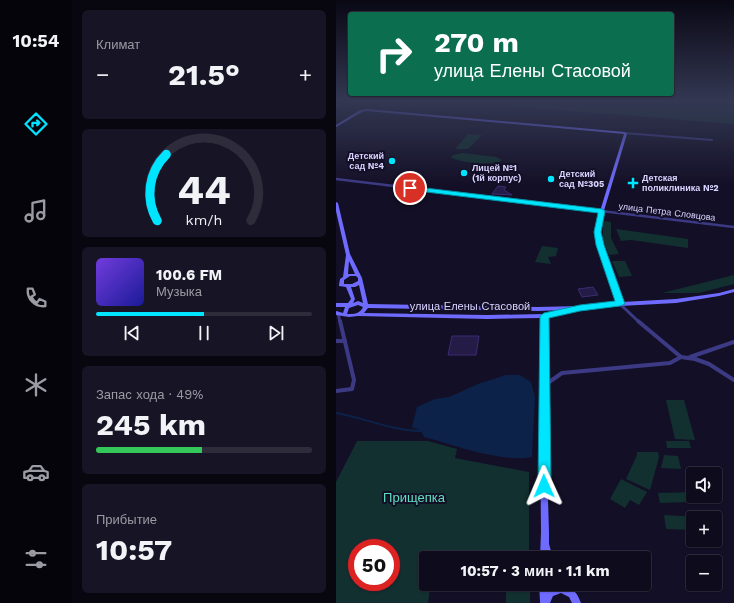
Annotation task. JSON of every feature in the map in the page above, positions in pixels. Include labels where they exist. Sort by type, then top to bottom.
[{"type":"street","points":[[581,129],[712,140]]},
{"type":"street","points":[[624,133],[626,134],[602,211],[598,232],[600,245],[620,304],[681,357],[706,362],[734,380]]},
{"type":"street","name":"улица Петра Словцова","points":[[336,179],[734,227]]},
{"type":"street","points":[[336,205],[348,254],[360,278],[365,296],[365,310],[359,315]]},
{"type":"street","points":[[345,277],[348,254]]},
{"type":"street","points":[[355,275],[360,278],[358,283],[348,286],[344,286],[340,283],[345,277],[355,275]]},
{"type":"street","points":[[336,391],[352,389],[354,380],[337,313],[345,313],[345,309],[349,306],[353,299],[348,286]]},
{"type":"street","name":"улица Елены Стасовой","points":[[349,306],[358,303],[365,306],[538,309],[580,308],[676,300],[719,294],[734,290]]},
{"type":"street","points":[[336,305],[349,306]]},
{"type":"street","name":"улица Елены Стасовой","points":[[345,313],[349,316],[544,316],[580,308]]},
{"type":"street","points":[[538,309],[544,313],[545,385],[543,433],[544,551]]},
{"type":"street","points":[[336,341],[345,341]]},
{"type":"street","points":[[690,358],[734,342]]},
{"type":"street","points":[[545,385],[562,373],[670,363],[681,357]]},
{"type":"street","points":[[545,544],[547,551]]},
{"type":"street","points":[[543,591],[544,603]]},
{"type":"street","points":[[544,603],[550,593],[553,591]]},
{"type":"street","points":[[568,591],[578,602]]},
{"type":"green space","points":[[468,134],[482,135],[468,149],[455,149]]},
{"type":"green space","points":[[463,153],[496,157],[502,160],[492,163],[476,163],[461,161],[451,157],[453,155]]},
{"type":"green space","points":[[603,221],[611,222],[611,238],[619,254],[609,255],[603,240]]},
{"type":"green space","points":[[616,229],[688,239],[688,248],[631,240],[621,241]]},
{"type":"green space","points":[[542,246],[558,248],[556,256],[548,257],[551,264],[535,262]]},
{"type":"green space","points":[[612,261],[625,261],[632,276],[619,277]]},
{"type":"green space","points":[[734,275],[734,284],[699,293],[662,293]]},
{"type":"green space","points":[[666,400],[684,400],[695,440],[675,439]]},
{"type":"green space","name":"Прищепка","points":[[357,441],[428,441],[457,449],[455,458],[529,472],[529,551],[419,551],[419,591],[430,591],[428,603],[336,603],[336,482]]},
{"type":"green space","points":[[666,441],[689,441],[691,448],[667,448]]},
{"type":"green space","points":[[637,452],[658,452],[659,457],[650,490],[626,479]]},
{"type":"green space","points":[[664,455],[678,456],[681,469],[661,468]]},
{"type":"green space","points":[[621,479],[647,492],[639,505],[630,500],[625,508],[610,499]]},
{"type":"green space","points":[[686,492],[686,502],[660,503],[658,493]]},
{"type":"green space","points":[[664,515],[686,516],[686,530],[666,529]]},
{"type":"green space","name":"Прищепка","points":[[506,591],[530,591],[530,603],[506,603]]},
{"type":"water","points":[[506,375],[520,375],[531,382],[535,397],[532,457],[507,458],[478,452],[424,437],[421,431],[412,427],[417,407],[435,399],[449,397],[478,384]]},
{"type":"building","points":[[498,186],[506,187],[504,190],[512,195],[492,194]]},
{"type":"building","points":[[593,287],[598,295],[582,297],[578,289]]},
{"type":"building","points":[[452,336],[479,336],[476,355],[448,355]]},
{"type":"waterway","points":[[336,413],[390,427],[422,431]]},
{"type":"place","name":"Детский сад №4","points":[[392,161]]},
{"type":"place","name":"Лицей №1 (1й корпус)","points":[[464,173]]},
{"type":"place","name":"Детский сад №305","points":[[551,179]]},
{"type":"place","name":"Детская поликлиника №2","points":[[633,183]]},
{"type":"route","points":[[410,188],[602,211],[598,224],[600,245],[620,304],[580,308],[544,316],[544,486]]}]
